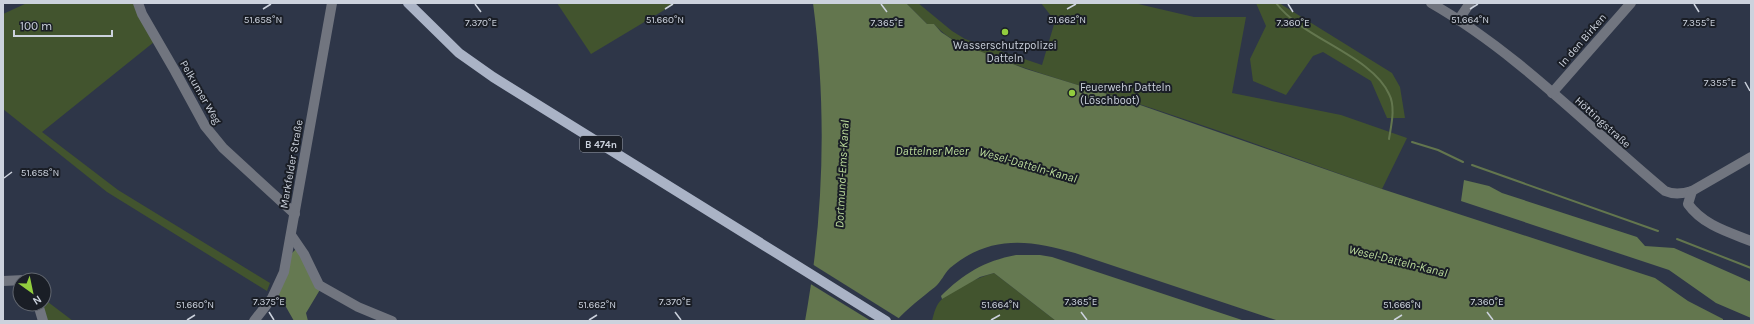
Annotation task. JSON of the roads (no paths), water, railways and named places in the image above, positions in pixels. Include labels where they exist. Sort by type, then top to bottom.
[{"type":"main road","name":"B 474n","points":[[408,3],[459,53],[493,77],[886,321]]},
{"type":"street","name":"Pelkumer Weg","points":[[138,3],[142,14],[176,71],[205,126],[223,148],[295,214]]},
{"type":"street","name":"Markfelder Straße","points":[[254,321],[272,298],[284,272],[332,3]]},
{"type":"street","name":"Höttingstraße","points":[[1430,3],[1459,20],[1508,56],[1552,93],[1615,150],[1665,191],[1671,194],[1682,194],[1692,191]]},
{"type":"street","points":[[1459,20],[1470,3]]},
{"type":"street","name":"In den Birken","points":[[1552,93],[1630,3]]},
{"type":"street","points":[[1751,157],[1692,191],[1688,204],[1694,212],[1709,224],[1751,241]]},
{"type":"street","points":[[291,235],[304,254],[319,285],[358,307],[392,321]]},
{"type":"water","name":"Dattelner Meer","points":[[813,3],[906,3],[927,24],[934,24],[941,32],[956,42],[1026,69],[1120,98],[1382,189],[1655,278],[1688,301],[1723,319],[1723,321],[1279,321],[1058,248],[1026,243],[1010,243],[995,245],[965,257],[950,268],[937,285],[910,307],[896,321],[805,321],[820,202],[822,123]]},
{"type":"waterway","points":[[1276,3],[1288,16],[1368,68],[1380,80],[1389,94],[1392,105],[1389,139]]},
{"type":"waterway","points":[[1412,142],[1438,150],[1463,162]]},
{"type":"waterway","points":[[1472,165],[1658,231]]},
{"type":"waterway","points":[[1677,239],[1751,268]]},
{"type":"place","name":"Wasserschutzpolizei Datteln","points":[[1005,32]]},
{"type":"place","name":"Feuerwehr Datteln (Löschboot)","points":[[1072,93]]},
{"type":"water label","name":"Wesel-Datteln-Kanal","points":[[1028,165]]},
{"type":"water label","name":"Dortmund-Ems-Kanal","points":[[842,174]]},
{"type":"water label","name":"Wesel-Datteln-Kanal","points":[[1398,261]]}]
